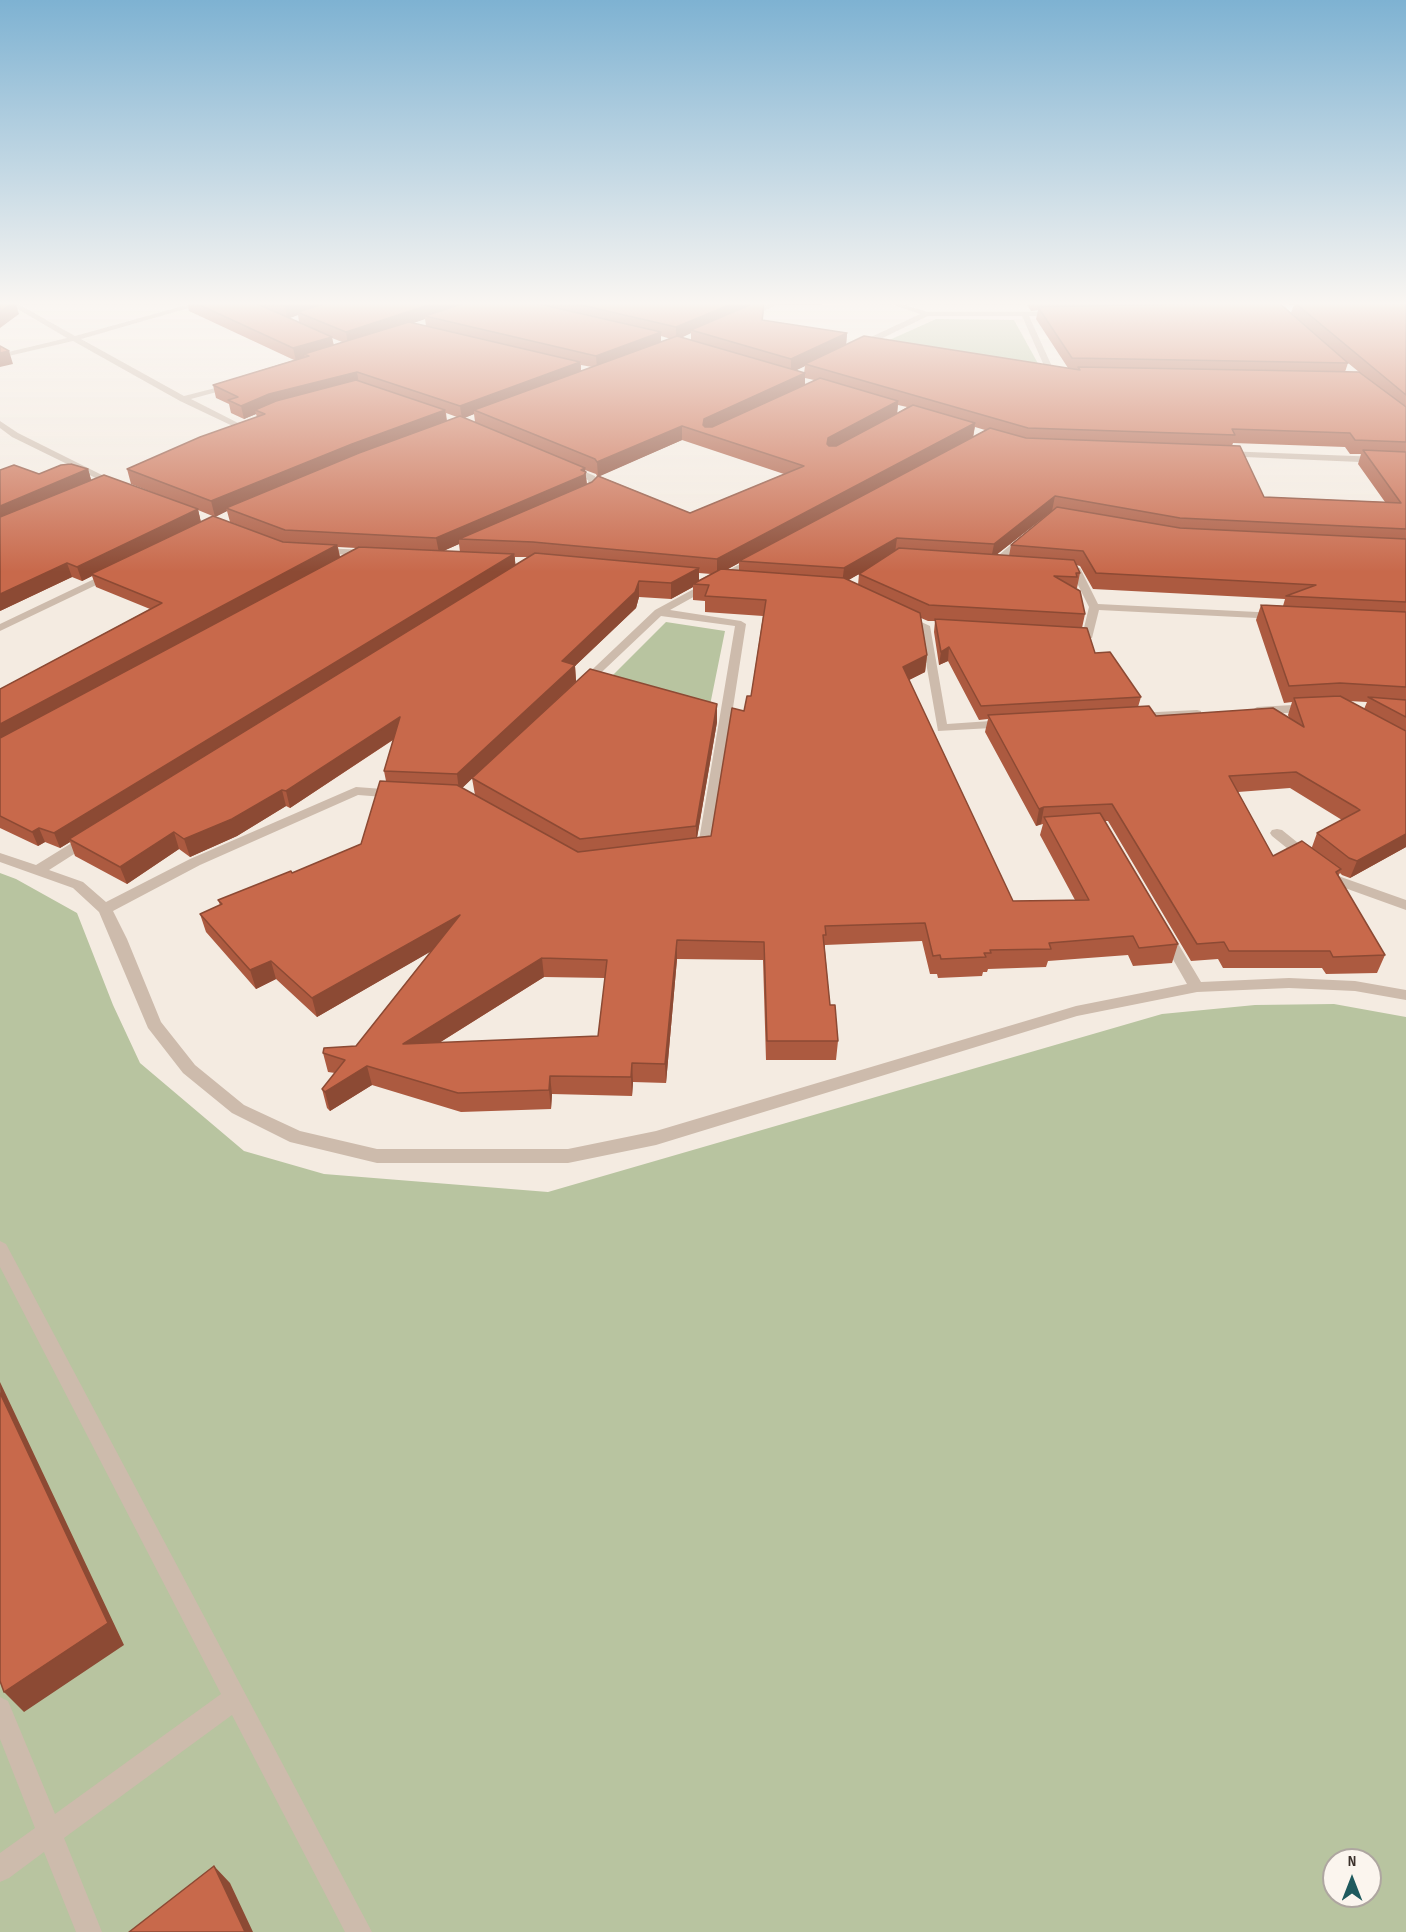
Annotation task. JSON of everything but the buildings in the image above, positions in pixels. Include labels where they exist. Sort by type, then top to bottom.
[{"type":"street","points":[[169,391],[246,425],[231,431]]},
{"type":"street","points":[[183,399],[210,391]]},
{"type":"street","points":[[0,424],[15,435],[131,490]]},
{"type":"street","points":[[0,441],[15,435]]},
{"type":"street","points":[[1215,454],[1406,460]]},
{"type":"street","points":[[560,464],[592,478],[594,486],[589,493],[579,497]]},
{"type":"street","points":[[100,487],[122,478]]},
{"type":"street","points":[[994,564],[1035,529]]},
{"type":"street","points":[[308,550],[384,554]]},
{"type":"street","points":[[574,693],[659,612],[770,552]]},
{"type":"street","points":[[340,564],[361,553]]},
{"type":"street","points":[[972,562],[1017,565]]},
{"type":"street","points":[[1053,568],[1076,570],[1094,607],[1088,636],[1053,634]]},
{"type":"street","points":[[0,628],[121,569]]},
{"type":"street","points":[[695,578],[741,582]]},
{"type":"street","points":[[1094,607],[1290,617]]},
{"type":"street","points":[[659,612],[741,624],[704,849],[681,852]]},
{"type":"street","points":[[895,612],[930,626],[942,728],[1013,724]]},
{"type":"street","points":[[1239,712],[1322,707]]},
{"type":"street","points":[[1120,718],[1215,713]]},
{"type":"street","points":[[105,909],[195,862],[356,791],[416,795]]},
{"type":"street","points":[[37,871],[98,833]]},
{"type":"street","points":[[1277,833],[1336,880],[1406,904]]},
{"type":"street","points":[[0,857],[78,885],[105,909],[120,939],[154,1024],[189,1069],[238,1108],[296,1137],[377,1156],[568,1156],[656,1138],[1076,1011],[1197,987],[1289,983],[1355,986],[1406,995]]},
{"type":"street","points":[[1155,916],[1197,987]]},
{"type":"street","points":[[1,1254],[359,1932]]},
{"type":"street","points":[[0,1869],[236,1698]]},
{"type":"street","points":[[0,1709],[89,1932]]},
{"type":"green space","points":[[666,622],[725,631],[707,720],[597,691]]},
{"type":"green space","points":[[0,873],[16,879],[77,913],[113,1005],[140,1063],[244,1151],[324,1174],[548,1192],[1162,1014],[1255,1005],[1334,1004],[1406,1017],[1406,1932],[0,1932]]}]
